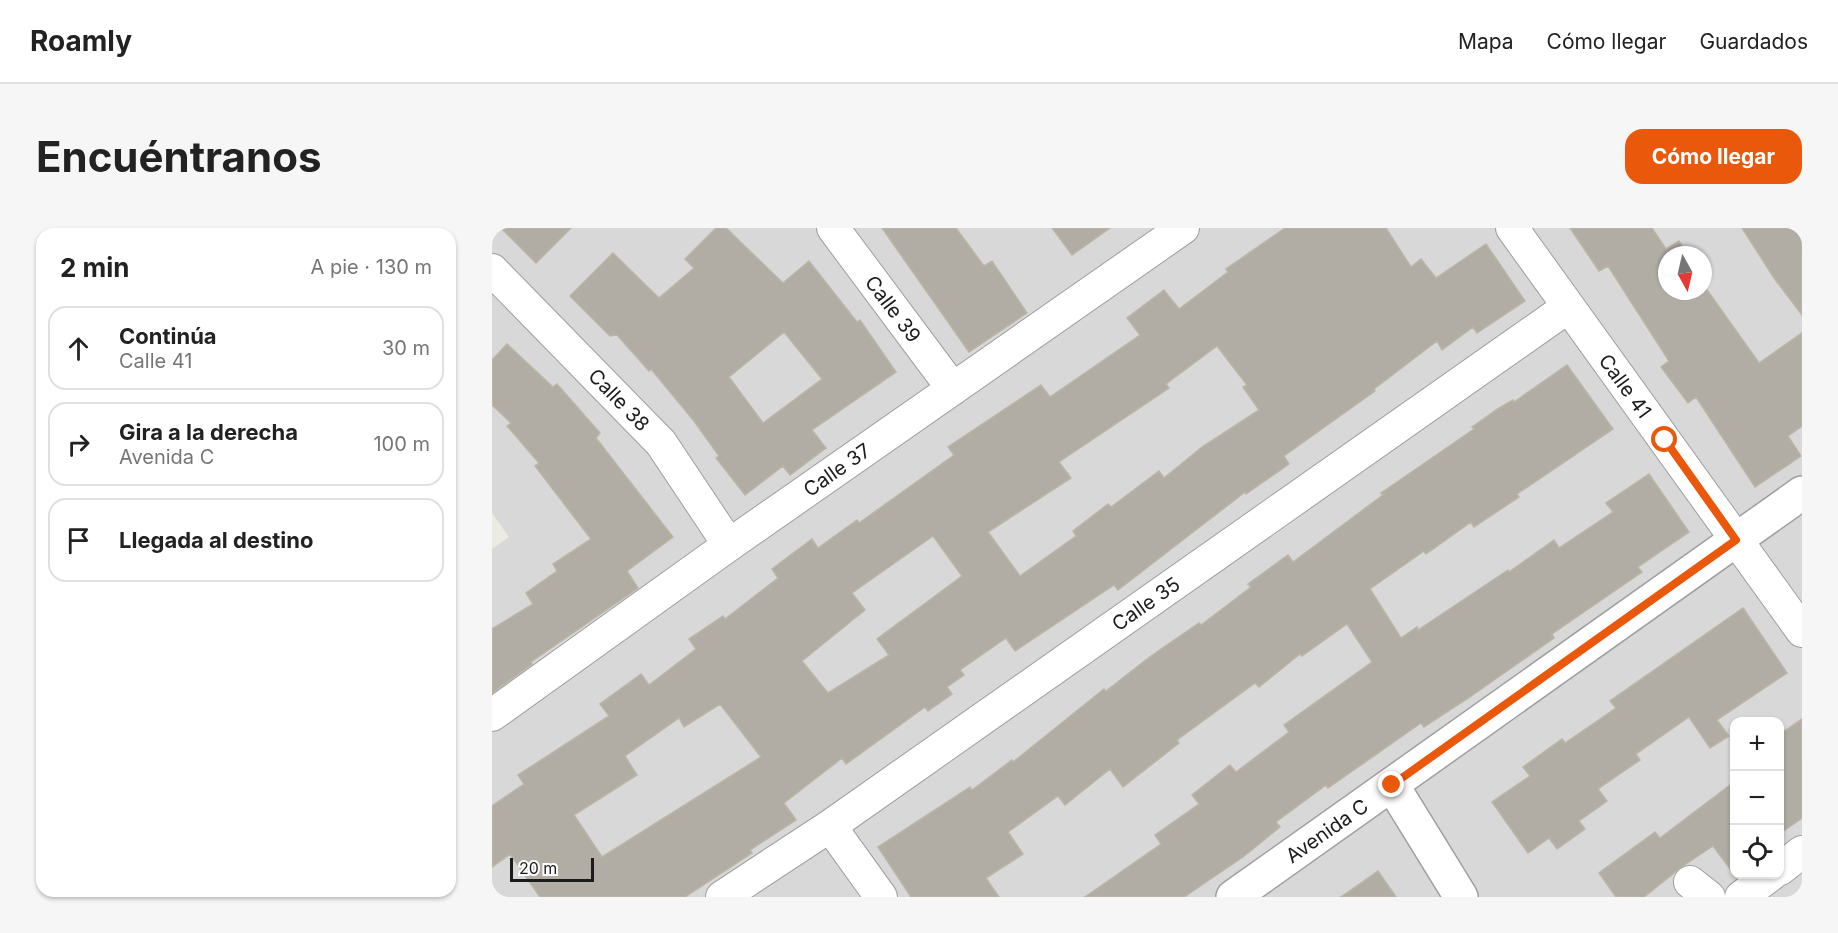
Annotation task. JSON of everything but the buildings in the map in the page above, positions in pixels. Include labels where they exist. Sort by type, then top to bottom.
[{"type":"street","name":"Calle 39","points":[[833,228],[953,389]]},
{"type":"street","name":"Calle 37","points":[[492,715],[729,545],[1182,228]]},
{"type":"street","name":"Calle 41","points":[[1512,228],[1802,631]]},
{"type":"street","name":"Calle 38","points":[[492,270],[661,443],[729,545]]},
{"type":"street","name":"Calle 35","points":[[722,897],[830,826],[1568,307]]},
{"type":"street","name":"Avenida C","points":[[1233,897],[1802,493]]},
{"type":"street","points":[[1392,785],[1461,897]]},
{"type":"street","points":[[830,826],[881,897]]},
{"type":"street","points":[[1784,865],[1802,852]]},
{"type":"street","points":[[1741,897],[1765,879]]},
{"type":"shaded area","points":[[492,228],[1802,228],[1802,897],[492,897],[492,549],[509,537],[492,513]]},
{"type":"route","points":[[1392,785],[1736,540],[1665,440]]}]
